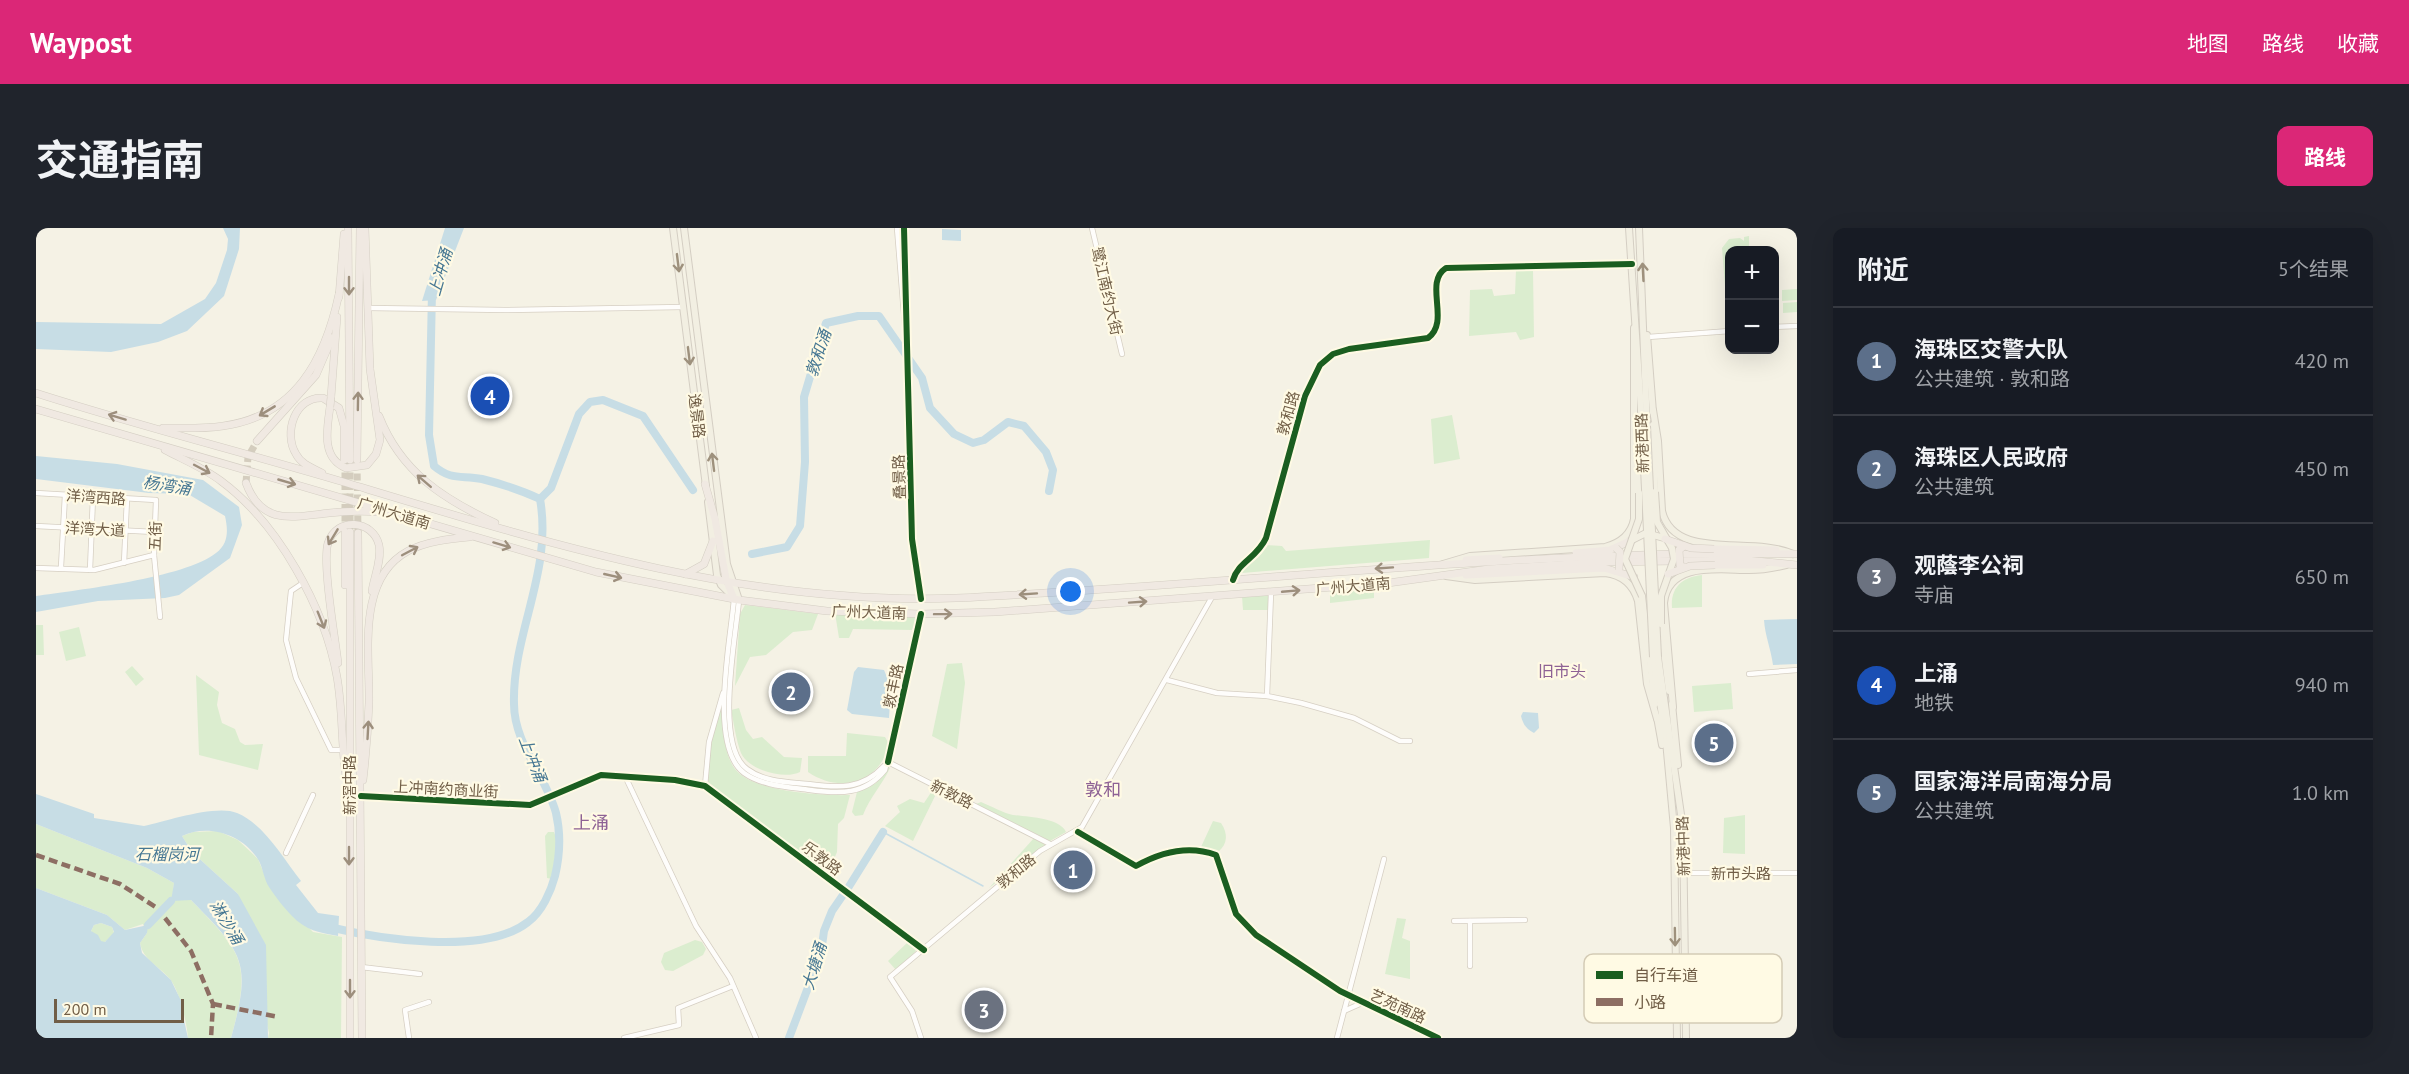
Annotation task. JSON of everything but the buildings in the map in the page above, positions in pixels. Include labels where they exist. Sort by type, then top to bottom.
[{"type":"highway","points":[[346,228],[327,444],[332,458],[346,468],[367,465],[376,454],[380,440],[371,385],[365,228]]},
{"type":"highway","points":[[346,228],[351,460]]},
{"type":"highway","points":[[351,460],[360,228]]},
{"type":"highway","points":[[153,428],[212,428],[234,424],[261,414],[287,398],[304,380],[319,358],[327,340],[339,294]]},
{"type":"highway","points":[[257,441],[320,368],[331,341],[339,294]]},
{"type":"highway","points":[[371,385],[377,411],[387,436],[414,472],[450,501],[510,531]]},
{"type":"highway","name":"广州大道南","points":[[36,393],[559,545],[727,586],[921,599],[1233,580],[1443,564],[1663,555],[1795,554]]},
{"type":"highway","points":[[335,480],[301,461],[294,450],[293,422],[301,404],[311,399],[323,398],[339,408],[344,418],[351,460]]},
{"type":"highway","name":"广州大道南","points":[[36,409],[556,561],[628,579],[780,606],[921,614],[1271,593],[1408,581],[1489,569],[1647,560],[1746,560],[1795,564]]},
{"type":"highway","points":[[150,443],[212,474],[235,493],[276,541],[303,583],[329,642],[341,711]]},
{"type":"highway","points":[[246,483],[264,509],[282,517],[355,510],[392,512]]},
{"type":"highway","points":[[705,484],[713,511],[716,540],[727,586],[737,598],[756,588]]},
{"type":"highway","points":[[350,798],[343,750],[327,556],[331,537],[339,528],[347,524],[361,525],[369,529],[376,538],[379,549],[372,590],[369,715],[360,809]]},
{"type":"highway","name":"新滘中路","points":[[350,1038],[351,532],[360,809],[362,1038]]},
{"type":"highway","points":[[370,624],[372,602],[379,582],[398,558],[406,552],[432,542],[472,537]]},
{"type":"highway","points":[[1665,539],[1684,546],[1714,549],[1764,549],[1795,554]]},
{"type":"highway","points":[[684,575],[704,564],[716,540]]},
{"type":"highway","points":[[1443,564],[1468,560],[1603,551],[1617,548],[1632,540]]},
{"type":"highway","points":[[1684,546],[1678,550],[1679,564],[1685,567]]},
{"type":"highway","points":[[1617,548],[1620,552],[1619,570]]},
{"type":"highway","points":[[1668,574],[1685,567],[1795,564]]},
{"type":"highway","points":[[1443,575],[1604,568],[1619,570],[1634,577]]},
{"type":"highway","points":[[717,595],[727,586]]},
{"type":"highway","points":[[780,606],[775,599],[782,591]]},
{"type":"main road","name":"逸景路","points":[[673,228],[711,529],[716,540]]},
{"type":"main road","name":"逸景路","points":[[684,228],[725,548],[727,586]]},
{"type":"main road","name":"新港西路","points":[[1629,228],[1644,426],[1656,657]]},
{"type":"main road","name":"新港西路","points":[[1639,228],[1644,317],[1644,426]]},
{"type":"main road","points":[[1443,564],[1470,556],[1605,547],[1622,540],[1636,525],[1633,351],[1635,316]]},
{"type":"main road","points":[[1644,317],[1648,337],[1661,521],[1675,534],[1689,542],[1766,545],[1795,554]]},
{"type":"main road","points":[[1634,407],[1639,493],[1636,525],[1625,559],[1639,594],[1657,719],[1669,778]]},
{"type":"main road","points":[[1653,410],[1655,492],[1665,539],[1674,553],[1673,564],[1664,591],[1661,624],[1678,743],[1678,778]]},
{"type":"main road","points":[[1636,525],[1652,528],[1661,521]]},
{"type":"main road","points":[[1632,540],[1646,533],[1665,539]]},
{"type":"main road","points":[[1664,591],[1682,575],[1694,570],[1761,570],[1795,564]]},
{"type":"main road","points":[[1443,575],[1475,580],[1605,573],[1621,577],[1639,594],[1647,684],[1657,719]]},
{"type":"main road","points":[[1634,577],[1652,582],[1668,574]]},
{"type":"main road","points":[[1639,594],[1645,586],[1660,587],[1664,591],[1673,707]]},
{"type":"main road","name":"新港中路","points":[[1656,657],[1674,842],[1676,954]]},
{"type":"main road","name":"新港中路","points":[[1656,657],[1678,778],[1684,873],[1685,954]]},
{"type":"main road","name":"新港中路","points":[[1677,1023],[1677,1038]]},
{"type":"main road","name":"新港中路","points":[[1686,1023],[1686,1038]]},
{"type":"street","name":"叠景路","points":[[897,228],[909,353]]},
{"type":"street","name":"叠景路","points":[[904,228],[910,379],[912,539],[921,599]]},
{"type":"street","name":"鹭江南约大街","points":[[1092,228],[1122,354]]},
{"type":"street","name":"敦和路","points":[[1233,580],[1237,570],[1256,555],[1266,538],[1305,396],[1315,372],[1328,357],[1357,347],[1428,338],[1438,327],[1438,279],[1446,268],[1632,264]]},
{"type":"street","points":[[682,298],[692,297]]},
{"type":"street","points":[[369,309],[504,310],[683,307]]},
{"type":"street","points":[[1779,327],[1797,326]]},
{"type":"street","points":[[1648,337],[1725,331]]},
{"type":"street","name":"洋湾西路","points":[[36,493],[156,500]]},
{"type":"street","points":[[61,567],[65,495]]},
{"type":"street","points":[[90,570],[93,497]]},
{"type":"street","points":[[124,562],[127,499]]},
{"type":"street","name":"五街","points":[[156,500],[154,572],[160,617]]},
{"type":"street","name":"洋湾大道","points":[[36,526],[154,532]]},
{"type":"street","points":[[36,568],[61,567],[90,570],[154,555]]},
{"type":"street","points":[[303,583],[291,591],[286,640],[296,678],[331,750],[343,750]]},
{"type":"street","points":[[1267,696],[1271,593]]},
{"type":"street","points":[[1078,832],[1091,815],[1212,597]]},
{"type":"street","points":[[737,598],[729,723],[734,749],[743,766],[772,780],[845,788],[868,780],[888,762]]},
{"type":"street","name":"敦丰路","points":[[737,598],[725,717],[729,750],[740,770],[754,779],[775,785],[845,793],[867,786],[882,774],[888,762],[921,614]]},
{"type":"street","points":[[1749,674],[1797,670]]},
{"type":"street","points":[[1167,680],[1217,693],[1267,696],[1354,718],[1400,741],[1410,741]]},
{"type":"street","points":[[625,776],[705,786],[709,742],[727,682]]},
{"type":"street","name":"新敦路","points":[[888,762],[1050,843]]},
{"type":"street","name":"上冲南约商业街","points":[[361,796],[530,805],[601,775],[625,776]]},
{"type":"street","points":[[625,776],[696,926],[733,986],[756,1038]]},
{"type":"street","name":"乐敦路","points":[[705,786],[924,950]]},
{"type":"street","points":[[286,853],[313,795]]},
{"type":"street","name":"敦和路","points":[[921,1038],[912,1011],[890,977],[1050,843],[1078,832]]},
{"type":"street","name":"艺苑南路","points":[[1078,832],[1136,866],[1157,855],[1172,852],[1199,850],[1216,855],[1236,914],[1256,935],[1348,996],[1438,1038]]},
{"type":"street","points":[[1337,1038],[1384,859]]},
{"type":"street","name":"新市头路","points":[[1684,873],[1797,873]]},
{"type":"street","points":[[1454,921],[1525,920]]},
{"type":"street","points":[[1470,921],[1470,966]]},
{"type":"street","points":[[361,967],[420,974]]},
{"type":"street","points":[[624,1038],[679,1025],[678,1008],[733,986]]},
{"type":"street","points":[[409,1038],[405,1010],[429,1002]]},
{"type":"street","points":[[1344,1011],[1362,1003]]},
{"type":"green space","points":[[1749,236],[1749,246],[1725,246],[1725,286],[1722,248],[1729,239],[1740,238],[1744,241],[1744,237]]},
{"type":"green space","points":[[1516,270],[1533,270],[1534,337],[1520,340],[1516,332],[1469,336],[1470,290],[1492,289],[1494,296],[1515,294]]},
{"type":"green space","points":[[1797,289],[1797,300],[1782,301],[1782,290]]},
{"type":"green space","points":[[1797,302],[1797,312],[1783,313],[1783,303]]},
{"type":"green space","points":[[1452,415],[1460,459],[1434,464],[1431,419]]},
{"type":"green space","points":[[1430,540],[1429,558],[1242,573],[1245,565],[1266,545],[1282,546],[1286,551]]},
{"type":"green space","points":[[1702,575],[1702,607],[1672,608],[1675,589],[1683,581]]},
{"type":"green space","points":[[1374,585],[1374,598],[1330,603],[1330,589]]},
{"type":"green space","points":[[1269,595],[1269,610],[1243,610],[1242,596]]},
{"type":"green space","points":[[745,605],[818,614],[812,630],[793,632],[766,655],[750,657],[735,686],[740,614]]},
{"type":"green space","points":[[835,613],[919,616],[912,630],[853,629],[849,638],[839,638]]},
{"type":"green space","points":[[36,625],[43,625],[44,655],[36,655]]},
{"type":"green space","points":[[79,627],[86,656],[66,661],[59,632]]},
{"type":"green space","points":[[962,663],[965,683],[957,749],[932,736],[947,664]]},
{"type":"green space","points":[[132,666],[144,679],[136,686],[125,672]]},
{"type":"green space","points":[[196,675],[219,692],[217,705],[222,723],[235,729],[240,742],[245,745],[263,744],[258,770],[199,755]]},
{"type":"green space","points":[[1731,683],[1733,709],[1694,712],[1692,686]]},
{"type":"green space","points":[[725,693],[723,722],[727,752],[735,769],[744,777],[772,788],[789,791],[850,795],[844,818],[838,824],[837,852],[832,864],[820,867],[709,784],[708,750]]},
{"type":"green space","points":[[739,708],[746,730],[753,739],[762,737],[784,757],[802,758],[800,772],[785,775],[768,772],[759,769],[745,759],[738,743],[731,710]]},
{"type":"green space","points":[[847,733],[885,737],[889,744],[877,768],[868,776],[845,783],[820,779],[808,772],[808,756],[846,756]]},
{"type":"green space","points":[[888,767],[890,768],[887,774],[863,815],[855,816],[852,812],[857,792],[876,783]]},
{"type":"green space","points":[[932,791],[936,794],[913,841],[885,826],[900,812],[897,806],[910,799],[924,803]]},
{"type":"green space","points":[[981,802],[1009,814],[1051,821],[1063,827],[1066,832],[1050,841],[976,804]]},
{"type":"green space","points":[[1745,815],[1745,854],[1723,853],[1724,818]]},
{"type":"green space","points":[[1213,821],[1221,823],[1226,834],[1224,846],[1218,852],[1201,847]]},
{"type":"green space","points":[[36,824],[147,868],[174,883],[172,900],[191,900],[209,918],[232,947],[241,975],[241,992],[231,1038],[188,1038],[182,1007],[173,984],[166,974],[144,954],[142,949],[140,943],[147,933],[143,924],[125,930],[107,915],[36,888]]},
{"type":"green space","points":[[218,831],[238,840],[258,859],[269,886],[313,932],[342,937],[341,1038],[268,1038],[269,1033],[238,894],[192,852],[182,836],[193,832]]},
{"type":"green space","points":[[548,832],[554,832],[557,840],[552,879],[547,878],[545,836]]},
{"type":"green space","points":[[1034,838],[1044,842],[1045,845],[989,888]]},
{"type":"green space","points":[[1397,918],[1406,919],[1402,938],[1410,941],[1410,979],[1385,974]]},
{"type":"green space","points":[[101,923],[112,927],[114,933],[105,942],[101,942],[91,931],[94,925]]},
{"type":"green space","points":[[695,940],[702,942],[706,949],[703,955],[673,971],[665,970],[661,962],[664,953]]},
{"type":"green space","points":[[908,942],[916,951],[896,970],[888,961]]},
{"type":"water","points":[[223,228],[240,228],[239,249],[224,296],[187,331],[158,342],[111,352],[36,349],[36,322],[161,324],[205,299],[216,283],[227,250],[228,239]]},
{"type":"water","points":[[445,228],[464,228],[436,300],[422,301]]},
{"type":"water","points":[[942,229],[961,230],[961,241],[942,240]]},
{"type":"water","name":"杨湾涌","points":[[36,456],[117,464],[203,480],[239,507],[242,525],[230,558],[179,595],[165,598],[98,601],[36,612],[36,596],[130,582],[201,562],[220,549],[227,531],[225,516],[188,494],[149,493],[36,479]]},
{"type":"water","points":[[1797,619],[1797,664],[1773,665],[1764,620]]},
{"type":"water","points":[[858,667],[884,670],[891,687],[889,718],[852,714],[847,710],[854,672]]},
{"type":"water","points":[[1523,712],[1538,713],[1539,728],[1534,733],[1524,724],[1521,716]]},
{"type":"water","name":"石榴岗河","points":[[36,794],[94,814],[94,818],[144,826],[191,814],[228,811],[247,818],[264,833],[301,881],[296,885],[318,913],[339,916],[338,936],[313,930],[297,921],[269,887],[259,861],[244,844],[235,838],[214,831],[192,832],[182,836],[192,852],[238,894],[266,945],[268,1038],[231,1038],[241,992],[242,975],[239,961],[232,947],[209,918],[191,900],[171,901],[174,883],[147,868],[36,824]]},
{"type":"water","points":[[36,888],[107,915],[125,930],[148,925],[147,933],[140,943],[142,953],[171,980],[183,1005],[181,1007],[188,1038],[36,1038]],"holes":[[[101,923],[112,927],[114,932],[105,942],[91,931],[94,925]]]},
{"type":"waterway","name":"上冲涌","points":[[329,927],[403,940],[459,942],[486,939],[509,932],[533,918],[548,895],[558,860],[559,837],[556,813],[519,733],[514,704],[519,652],[541,552],[543,526],[540,499],[489,481],[452,476],[434,466],[429,435],[432,292]]},
{"type":"waterway","name":"敦和涌","points":[[752,554],[787,547],[800,526],[805,462],[804,397],[826,323],[858,316],[879,316],[922,378],[930,408],[954,434],[973,443],[984,440],[1008,422],[1024,426],[1046,452],[1053,470],[1049,491]]},
{"type":"waterway","name":"敦和涌","points":[[540,499],[551,488],[579,414],[590,402],[603,400],[643,416],[693,490]]},
{"type":"waterway","points":[[883,832],[983,886]]},
{"type":"waterway","name":"大塘涌","points":[[848,888],[883,832]]},
{"type":"waterway","name":"大塘涌","points":[[789,1038],[821,953],[824,931],[832,911],[843,895]]},
{"type":"waterway","points":[[148,925],[171,901]]},
{"type":"tunnel","points":[[246,483],[248,457],[257,441]]},
{"type":"tunnel","points":[[345,462],[345,529]]},
{"type":"tunnel","points":[[350,462],[350,529]]},
{"type":"tunnel","points":[[357,463],[358,533]]},
{"type":"marked path","points":[[36,855],[120,884],[157,908]]},
{"type":"marked path","points":[[165,918],[191,951],[213,1004],[211,1038]]},
{"type":"marked path","points":[[213,1004],[279,1017]]},
{"type":"cycle path","points":[[904,228],[912,539],[921,599]]},
{"type":"cycle path","points":[[1233,580],[1235,574],[1266,538],[1305,396],[1320,365],[1333,354],[1349,349],[1428,338],[1437,322],[1437,283],[1446,268],[1632,264]]},
{"type":"cycle path","points":[[888,762],[921,614]]},
{"type":"cycle path","points":[[361,796],[530,805],[601,775],[675,780],[705,786],[924,950]]},
{"type":"cycle path","points":[[1078,832],[1136,866],[1155,857],[1185,850],[1216,855],[1236,914],[1256,935],[1340,991],[1438,1038]]},
{"type":"place","name":"上涌","points":[[490,396]]},
{"type":"place","name":"海珠区人民政府","points":[[791,692]]},
{"type":"place","name":"国家海洋局南海分局","points":[[1714,743]]},
{"type":"place","name":"海珠区交警大队","points":[[1073,870]]},
{"type":"place","name":"观蔭李公祠","points":[[984,1010]]},
{"type":"district","name":"旧市头","points":[[1562,671]]},
{"type":"district","name":"敦和","points":[[1103,789]]},
{"type":"district","name":"上涌","points":[[591,822]]},
{"type":"water label","name":"淋沙涌","points":[[227,922]]}]
